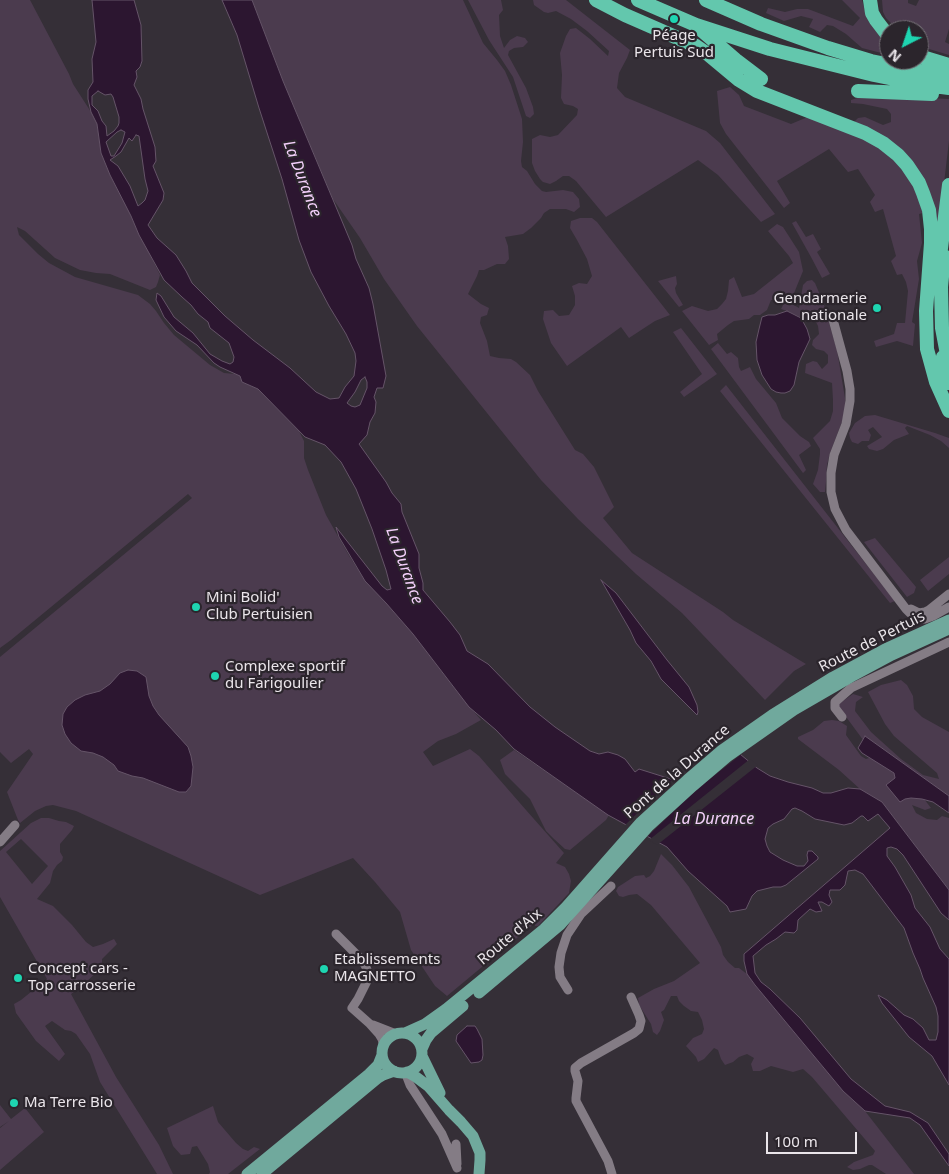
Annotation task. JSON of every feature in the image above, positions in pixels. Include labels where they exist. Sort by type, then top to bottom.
[{"type":"highway","points":[[596,0],[625,15],[696,46],[756,91],[865,133],[891,149],[907,165],[914,174],[923,193],[930,219],[931,255],[926,311],[926,340],[936,382],[949,411]]},
{"type":"highway","points":[[638,0],[696,25],[770,49],[901,81],[949,88]]},
{"type":"highway","points":[[706,0],[761,24],[828,48],[871,61],[949,77]]},
{"type":"highway","points":[[870,0],[872,13],[879,24]]},
{"type":"highway","points":[[696,25],[761,79]]},
{"type":"highway","points":[[929,59],[949,65]]},
{"type":"highway","points":[[858,91],[949,95]]},
{"type":"highway","points":[[949,185],[933,296],[932,325],[938,361],[949,398]]},
{"type":"highway","points":[[949,234],[942,279],[943,334],[949,365]]},
{"type":"highway","points":[[937,278],[937,326],[949,383]]},
{"type":"highway","points":[[942,307],[949,337]]},
{"type":"main road","name":"Route de Pertuis","points":[[811,695],[877,654],[949,620]]},
{"type":"main road","name":"Route de Pertuis","points":[[811,695],[949,629]]},
{"type":"main road","name":"Pont de la Durance","points":[[622,849],[710,766],[770,726],[811,695]]},
{"type":"main road","name":"Route d'Aix","points":[[401,1034],[425,1024],[446,1010],[544,929],[622,849]]},
{"type":"main road","name":"Route d'Aix","points":[[422,1052],[426,1040],[431,1033],[560,925],[622,849]]},
{"type":"main road","points":[[247,1174],[369,1074],[378,1065],[388,1038],[401,1034],[418,1040],[449,1110]]},
{"type":"main road","points":[[383,1051],[386,1065],[416,1077],[428,1086],[467,1129],[477,1144],[480,1153],[479,1174]]},
{"type":"main road","points":[[262,1174],[378,1078],[387,1073],[402,1072],[415,1068],[422,1052]]},
{"type":"street","points":[[832,316],[850,389],[846,424],[834,455],[831,472],[832,502],[846,530],[906,609],[920,619],[925,619],[949,607]]},
{"type":"street","points":[[898,597],[908,607],[919,613],[929,610],[949,594]]},
{"type":"street","points":[[842,717],[835,708],[835,702],[851,688],[949,642]]},
{"type":"street","points":[[0,842],[15,825]]},
{"type":"street","points":[[568,990],[560,976],[559,967],[561,953],[568,935],[581,914],[611,886]]},
{"type":"street","points":[[336,934],[362,960],[366,967],[368,972],[367,981],[352,1008],[381,1036],[383,1051]]},
{"type":"street","points":[[612,1174],[608,1161],[576,1101],[578,1081],[575,1068],[580,1063],[634,1033],[639,1028],[640,1015],[631,997]]},
{"type":"street","points":[[370,1024],[401,1034]]},
{"type":"street","points":[[402,1072],[442,1134],[456,1171]]},
{"type":"street","points":[[456,1144],[456,1171]]},
{"type":"shaded area","name":"Complexe sportif du Farigoulier","points":[[0,0],[30,0],[73,84],[97,124],[101,153],[160,275],[158,282],[156,287],[150,290],[110,274],[80,270],[55,258],[25,231],[17,227],[19,235],[49,263],[75,277],[138,295],[150,304],[174,335],[210,365],[224,373],[240,376],[242,382],[258,389],[299,431],[304,441],[304,458],[326,515],[365,581],[413,634],[481,720],[456,734],[438,741],[423,752],[433,766],[470,749],[479,756],[564,853],[556,863],[565,867],[569,874],[571,881],[569,893],[538,926],[535,926],[535,923],[447,996],[435,986],[411,950],[400,912],[353,858],[260,895],[76,811],[53,805],[46,806],[35,811],[20,823],[18,820],[7,792],[33,754],[29,749],[11,763],[0,752],[0,657],[192,498],[188,494],[0,648]]},
{"type":"shaded area","points":[[252,0],[463,0],[483,43],[505,71],[511,85],[522,119],[522,167],[542,191],[563,190],[573,192],[579,199],[580,207],[574,212],[566,209],[550,209],[523,234],[505,237],[509,259],[505,264],[497,264],[484,270],[479,270],[468,294],[489,308],[487,315],[481,317],[480,323],[490,356],[511,359],[530,375],[575,450],[583,454],[594,467],[614,507],[603,518],[632,553],[733,620],[806,664],[794,671],[765,700],[682,613],[636,574],[578,519],[541,480],[417,326],[384,279],[360,238],[333,199],[283,81]]},
{"type":"shaded area","points":[[468,0],[501,0],[503,10],[499,15],[500,36],[504,48],[510,40],[517,36],[525,38],[528,42],[523,47],[514,48],[509,51],[508,55],[526,88],[533,107],[534,114],[530,118],[526,116],[513,77],[489,40]]},
{"type":"shaded area","points":[[533,0],[566,0],[630,50],[619,73],[617,88],[625,97],[706,131],[720,143],[775,214],[761,222],[718,175],[698,160],[606,217],[576,181],[569,176],[563,176],[550,184],[543,182],[532,163],[532,139],[540,135],[550,137],[558,135],[577,115],[578,109],[564,104],[561,98],[562,75],[560,53],[566,36],[570,29],[576,28],[608,56],[609,51],[571,19],[556,11],[544,12],[534,5]]},
{"type":"shaded area","points":[[842,0],[862,0],[865,11],[879,29],[879,52],[862,48],[833,26],[827,25],[820,32],[809,27],[813,19],[801,16],[784,21],[766,13],[768,8],[785,12],[808,9],[853,26],[860,18]]},
{"type":"shaded area","points":[[882,0],[908,0],[908,3],[916,6],[919,0],[949,0],[949,29],[945,42],[949,44],[949,55],[929,49],[929,20],[888,20],[883,12]]},
{"type":"shaded area","points":[[730,87],[739,95],[744,106],[791,124],[810,116],[878,145],[896,160],[915,188],[923,213],[919,214],[922,243],[917,261],[919,279],[912,322],[915,324],[913,346],[897,341],[876,347],[874,341],[894,334],[897,323],[905,323],[908,291],[902,274],[897,275],[891,261],[896,256],[883,209],[875,212],[870,202],[875,195],[858,169],[848,172],[829,149],[777,181],[790,203],[784,208],[726,134],[720,123],[717,91]]},
{"type":"shaded area","points":[[867,95],[949,99],[949,141],[939,225],[935,221],[926,187],[854,122],[858,118],[865,117],[883,125],[891,122],[891,114],[887,109],[851,103],[851,100]]},
{"type":"shaded area","points":[[580,218],[592,218],[597,222],[670,315],[655,321],[629,338],[621,327],[567,366],[551,343],[543,319],[544,311],[553,310],[559,316],[569,315],[575,305],[572,286],[579,283],[587,284],[592,276],[587,259],[570,228],[571,221]]},
{"type":"shaded area","points":[[796,221],[806,237],[813,234],[821,249],[817,252],[830,274],[822,278],[792,223]]},
{"type":"shaded area","points":[[777,224],[783,227],[799,252],[803,271],[790,303],[799,308],[803,285],[807,281],[812,280],[823,302],[837,350],[846,404],[842,422],[827,465],[825,492],[820,492],[813,484],[818,470],[820,449],[813,438],[830,421],[833,411],[832,383],[805,373],[806,364],[813,361],[817,362],[822,369],[828,363],[828,355],[812,345],[813,340],[819,334],[816,322],[781,309],[785,301],[771,300],[767,310],[749,319],[734,321],[717,334],[718,340],[709,345],[682,311],[692,306],[708,311],[717,309],[726,299],[729,280],[734,277],[742,297],[754,294],[793,263],[768,231]]},
{"type":"shaded area","points":[[676,276],[676,293],[683,305],[679,307],[658,281]]},
{"type":"shaded area","points":[[681,328],[717,374],[684,397],[680,392],[702,374],[673,332]]},
{"type":"shaded area","points":[[718,343],[727,354],[731,352],[738,358],[741,371],[750,367],[756,379],[776,403],[782,418],[809,442],[811,446],[799,455],[806,470],[803,473],[711,349]]},
{"type":"shaded area","points":[[726,385],[895,601],[890,603],[720,391]]},
{"type":"shaded area","points":[[875,415],[949,438],[949,448],[930,435],[907,426],[905,428],[909,434],[894,440],[883,449],[877,451],[869,449],[867,446],[882,437],[873,427],[868,430],[871,435],[869,441],[862,441],[858,444],[852,442],[849,433],[855,423],[865,416]]},
{"type":"shaded area","points":[[875,538],[916,587],[914,593],[907,597],[864,542]]},
{"type":"shaded area","points":[[949,557],[949,574],[928,591],[920,580]]},
{"type":"shaded area","points":[[901,680],[907,685],[913,696],[914,709],[922,717],[949,732],[949,806],[869,748],[838,706],[853,694],[863,697],[856,702],[855,711],[871,732],[901,759],[923,775],[939,779],[937,773],[894,736],[885,724],[868,692],[881,685]]},
{"type":"shaded area","points":[[824,721],[839,721],[847,726],[846,735],[861,756],[887,764],[921,795],[931,808],[925,810],[912,805],[916,813],[927,819],[937,820],[942,816],[949,818],[949,890],[882,802],[860,789],[839,770],[798,739],[798,737],[813,730]]},
{"type":"shaded area","points":[[514,750],[609,815],[606,820],[570,850],[565,849],[546,831],[530,799],[505,774],[500,760]]},
{"type":"shaded area","points":[[41,818],[49,818],[74,826],[60,844],[62,861],[53,871],[50,883],[37,899],[53,906],[86,942],[93,947],[114,939],[117,944],[102,959],[102,967],[71,994],[116,1077],[159,1145],[173,1174],[157,1174],[100,1082],[90,1054],[76,1034],[65,1030],[52,1021],[45,1026],[65,1054],[59,1061],[36,1041],[16,1013],[14,1004],[47,979],[0,897],[0,851],[31,823]],"holes":[[[21,839],[48,866],[32,884],[6,852]]]},
{"type":"shaded area","points":[[661,854],[689,887],[728,962],[747,974],[843,1091],[865,1111],[914,1174],[886,1174],[872,1165],[853,1170],[847,1167],[854,1162],[873,1155],[875,1151],[803,1069],[793,1072],[771,1066],[760,1071],[753,1071],[751,1064],[754,1058],[747,1054],[725,1065],[718,1050],[714,1048],[704,1059],[698,1062],[686,1046],[693,1038],[702,1034],[704,1029],[702,1020],[698,1012],[691,1011],[684,1006],[677,996],[671,996],[661,1012],[664,1020],[660,1031],[657,1035],[653,1032],[651,1024],[639,1005],[638,998],[674,981],[700,963],[651,905],[637,894],[623,897],[619,896],[616,891],[618,887],[635,876],[644,875],[646,878],[650,876]]},
{"type":"shaded area","points":[[0,1105],[11,1119],[25,1108],[44,1132],[0,1170],[0,1128],[9,1121],[0,1127]]},
{"type":"shaded area","points":[[213,1106],[218,1122],[236,1143],[248,1151],[254,1147],[260,1149],[228,1174],[209,1174],[208,1164],[197,1146],[192,1147],[190,1154],[181,1155],[173,1146],[167,1128]]},
{"type":"water","name":"La Durance","points":[[92,0],[134,0],[141,25],[142,61],[136,71],[137,77],[134,85],[141,99],[155,147],[156,161],[153,166],[164,193],[163,200],[148,225],[157,238],[176,255],[192,283],[225,316],[290,368],[316,392],[330,399],[339,398],[354,376],[355,353],[311,272],[299,240],[237,35],[222,0],[252,0],[283,81],[352,245],[369,288],[373,304],[386,376],[383,388],[377,388],[374,397],[376,402],[375,413],[370,422],[367,435],[359,444],[401,504],[402,512],[419,554],[419,568],[423,590],[460,635],[467,651],[488,664],[530,707],[555,727],[590,751],[599,754],[608,752],[618,755],[625,759],[635,772],[639,769],[674,780],[696,764],[715,741],[724,741],[757,768],[770,776],[823,793],[831,793],[848,788],[860,789],[882,802],[949,890],[949,920],[941,913],[903,855],[897,849],[887,848],[887,856],[911,895],[915,908],[930,927],[940,949],[949,959],[949,1085],[932,1056],[909,1037],[882,1003],[878,995],[887,1000],[904,1015],[913,1019],[923,1028],[929,1040],[936,1040],[938,1016],[936,1007],[904,928],[863,874],[855,870],[848,871],[845,885],[840,890],[830,890],[829,895],[832,902],[829,906],[818,902],[822,911],[816,912],[810,909],[798,920],[797,930],[794,933],[785,932],[753,956],[755,973],[761,982],[800,1018],[851,1079],[885,1106],[910,1112],[928,1123],[949,1154],[949,1166],[920,1125],[910,1118],[865,1111],[843,1091],[755,985],[747,974],[744,961],[744,954],[890,828],[878,814],[868,821],[861,816],[852,823],[844,825],[815,819],[802,811],[795,808],[792,809],[784,819],[768,828],[765,839],[770,852],[797,866],[804,866],[808,861],[808,851],[812,851],[818,859],[786,885],[757,891],[752,896],[746,909],[730,912],[727,906],[688,871],[667,847],[608,815],[514,749],[496,730],[469,707],[413,634],[365,581],[339,537],[336,527],[382,586],[387,590],[391,589],[372,529],[356,489],[341,462],[325,445],[305,437],[258,389],[242,382],[240,376],[214,363],[197,345],[176,331],[164,317],[156,300],[157,293],[161,296],[174,317],[193,333],[210,354],[230,364],[233,362],[234,357],[229,343],[210,328],[208,322],[164,280],[139,235],[110,175],[101,153],[97,124],[91,112],[88,99],[88,90],[93,82],[92,59],[96,42]],"holes":[[[98,91],[105,95],[111,94],[113,97],[119,123],[114,131],[107,136],[106,126],[98,111],[92,105],[92,96]],[[121,130],[125,132],[122,143],[114,156],[111,156],[106,142]],[[136,135],[139,136],[148,191],[145,200],[138,206],[130,186],[118,166],[110,160],[121,152],[129,138],[132,141]],[[365,377],[367,388],[360,405],[351,406],[347,403],[361,380]]]},
{"type":"water","points":[[787,311],[801,318],[810,339],[799,362],[794,385],[790,391],[781,393],[771,389],[762,375],[757,360],[756,342],[762,317]]},
{"type":"water","points":[[601,580],[616,593],[689,687],[697,705],[697,715],[661,679],[651,661],[636,643]]},
{"type":"water","points":[[128,670],[137,671],[146,677],[149,696],[153,706],[188,747],[193,767],[191,786],[186,792],[179,792],[143,778],[118,771],[114,765],[103,757],[81,751],[71,743],[65,734],[62,725],[63,714],[67,707],[85,695],[100,691],[120,673]]},
{"type":"water","points":[[865,736],[949,796],[949,813],[933,802],[922,799],[911,798],[900,802],[886,785],[895,778],[894,773],[862,753],[858,748]]},
{"type":"water","points":[[467,1026],[475,1026],[482,1039],[483,1055],[482,1060],[479,1062],[471,1063],[456,1041],[457,1035]]},
{"type":"pier","points":[[723,738],[743,753],[696,790],[646,838],[624,826],[674,777],[695,763],[697,759]]},
{"type":"pier","points":[[750,759],[758,765],[657,845],[649,840]]},
{"type":"place","name":"Péage Pertuis Sud","points":[[674,19]]},
{"type":"place","name":"Gendarmerie nationale","points":[[877,308]]},
{"type":"place","name":"Mini Bolid' Club Pertuisien","points":[[196,607]]},
{"type":"place","name":"Complexe sportif du Farigoulier","points":[[215,676]]},
{"type":"place","name":"Etablissements MAGNETTO","points":[[324,969]]},
{"type":"place","name":"Concept cars - Top carrosserie","points":[[18,978]]},
{"type":"place","name":"Ma Terre Bio","points":[[14,1103]]}]
